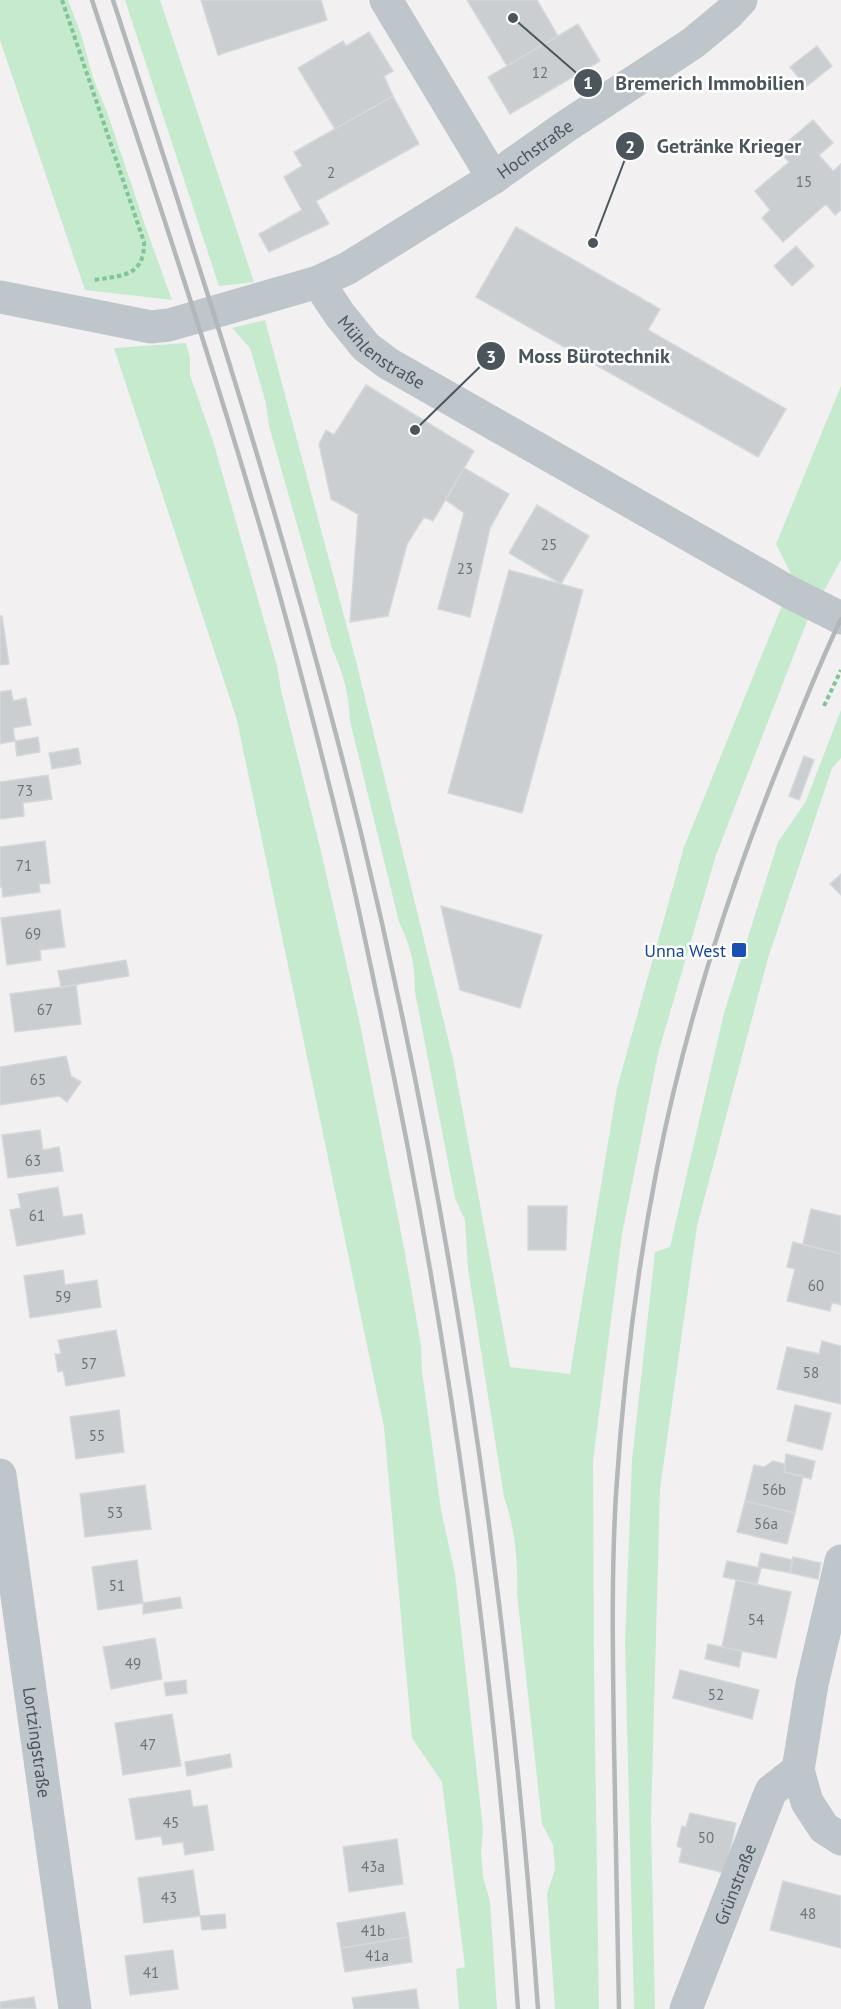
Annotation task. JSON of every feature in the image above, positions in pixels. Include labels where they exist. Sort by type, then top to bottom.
[{"type":"street","points":[[386,0],[493,178]]},
{"type":"street","name":"Hochstraße","points":[[318,282],[348,268],[493,178],[565,127],[693,43],[729,14],[741,0]]},
{"type":"street","points":[[0,297],[152,327],[169,325],[318,282]]},
{"type":"street","name":"Mühlenstraße","points":[[318,282],[340,315],[366,347],[389,364],[789,592],[841,618]]},
{"type":"street","name":"Lortzingstraße","points":[[0,1475],[75,2009]]},
{"type":"street","points":[[841,1561],[812,1683],[798,1770],[807,1802],[824,1828],[841,1839]]},
{"type":"street","name":"Grünstraße","points":[[686,2009],[771,1791],[798,1770]]},
{"type":"path","points":[[62,0],[144,242],[144,255],[140,266]]},
{"type":"path","points":[[824,706],[841,670]]},
{"type":"green space","points":[[0,0],[68,0],[81,34],[93,78],[172,300],[85,290],[0,40]]},
{"type":"green space","points":[[125,0],[160,0],[254,282],[219,286]]},
{"type":"green space","points":[[265,320],[355,657],[453,1059],[510,1367],[570,1374],[617,1088],[684,847],[783,603],[809,616],[716,855],[658,1054],[622,1234],[593,1461],[599,2009],[555,2009],[547,1894],[555,1869],[553,1845],[542,1824],[517,1593],[515,1544],[504,1497],[468,1269],[465,1220],[455,1198],[415,992],[412,956],[399,922],[350,721],[345,684],[332,648],[269,426],[266,403],[250,348],[232,328]]},
{"type":"green space","points":[[186,343],[190,358],[190,375],[213,441],[277,666],[360,1024],[405,1253],[421,1346],[422,1371],[441,1510],[455,1574],[483,1829],[481,1852],[483,1877],[490,1901],[497,2009],[459,2009],[456,1969],[465,1967],[442,1782],[412,1738],[384,1427],[237,720],[114,348]]},
{"type":"green space","points":[[841,386],[841,560],[822,594],[794,580],[776,544]]},
{"type":"green space","points":[[841,710],[841,758],[832,768],[768,958],[697,1226],[660,1489],[651,1819],[655,2009],[634,2009],[625,1643],[632,1460],[655,1252],[670,1247],[724,1013],[778,842],[806,801]]},
{"type":"building","points":[[201,0],[321,0],[327,20],[218,55]]},
{"type":"building","points":[[467,0],[537,0],[558,36],[507,66]]},
{"type":"building","points":[[578,24],[600,61],[510,114],[488,77]]},
{"type":"building","points":[[369,32],[393,71],[384,76],[393,96],[335,129],[298,68],[343,41],[346,46]]},
{"type":"building","points":[[817,46],[832,66],[806,87],[790,67]]},
{"type":"building","points":[[393,96],[419,144],[316,201],[329,224],[269,252],[259,234],[302,210],[284,177],[302,166],[294,152]]},
{"type":"building","points":[[813,120],[833,143],[819,155],[833,171],[841,164],[841,210],[835,215],[826,204],[783,242],[762,218],[770,210],[755,191],[789,162],[778,150]]},
{"type":"building","points":[[516,227],[660,309],[648,330],[786,409],[758,457],[476,297]]},
{"type":"building","points":[[796,246],[814,266],[792,286],[774,266]]},
{"type":"building","points":[[366,385],[474,451],[433,521],[424,517],[407,544],[388,616],[350,622],[358,514],[331,499],[319,444],[326,430],[334,435]]},
{"type":"building","points":[[464,468],[509,494],[490,528],[470,617],[438,609],[464,513],[446,500]]},
{"type":"building","points":[[537,505],[589,536],[561,584],[509,553]]},
{"type":"building","points":[[509,570],[583,590],[522,813],[448,793]]},
{"type":"building","points":[[0,616],[2,616],[9,664],[0,665]]},
{"type":"building","points":[[11,690],[13,701],[26,698],[31,725],[13,728],[15,741],[0,744],[0,692]]},
{"type":"building","points":[[38,737],[40,752],[17,756],[15,741]]},
{"type":"building","points":[[78,748],[81,764],[52,769],[49,753]]},
{"type":"building","points":[[804,756],[814,760],[799,800],[789,796]]},
{"type":"building","points":[[48,775],[52,799],[23,803],[24,816],[0,819],[0,782]]},
{"type":"building","points":[[45,841],[50,883],[39,884],[40,892],[3,897],[2,887],[0,887],[0,847]]},
{"type":"building","points":[[841,874],[841,895],[830,884]]},
{"type":"building","points":[[441,906],[542,935],[520,1008],[460,990]]},
{"type":"building","points":[[60,910],[65,947],[40,950],[41,960],[7,965],[1,918]]},
{"type":"building","points":[[126,960],[129,976],[61,987],[58,971]]},
{"type":"building","points":[[76,985],[81,1024],[15,1032],[10,994]]},
{"type":"building","points":[[66,1056],[71,1076],[81,1082],[67,1102],[59,1096],[0,1105],[0,1067]]},
{"type":"building","points":[[40,1130],[43,1150],[59,1147],[63,1171],[8,1178],[2,1135]]},
{"type":"building","points":[[58,1187],[63,1217],[82,1214],[85,1234],[17,1246],[10,1210],[21,1208],[18,1194]]},
{"type":"building","points":[[528,1206],[567,1206],[566,1250],[528,1250]]},
{"type":"building","points":[[811,1209],[841,1216],[841,1254],[803,1244]]},
{"type":"building","points":[[793,1242],[841,1254],[841,1305],[832,1302],[830,1311],[787,1301],[795,1269],[787,1267]]},
{"type":"building","points":[[63,1270],[65,1285],[97,1280],[101,1307],[30,1318],[24,1276]]},
{"type":"building","points":[[116,1330],[125,1376],[66,1386],[63,1371],[58,1372],[55,1354],[61,1354],[58,1340]]},
{"type":"building","points":[[822,1341],[841,1346],[841,1404],[777,1389],[787,1347],[819,1354]]},
{"type":"building","points":[[795,1405],[831,1413],[822,1450],[787,1441]]},
{"type":"building","points":[[119,1410],[124,1452],[76,1459],[70,1417]]},
{"type":"building","points":[[786,1454],[815,1461],[811,1479],[784,1472]]},
{"type":"building","points":[[773,1461],[785,1464],[784,1472],[803,1476],[795,1513],[745,1501],[754,1465],[764,1467]]},
{"type":"building","points":[[145,1485],[151,1529],[85,1537],[80,1494]]},
{"type":"building","points":[[745,1501],[795,1513],[787,1544],[737,1532]]},
{"type":"building","points":[[761,1553],[793,1560],[790,1573],[758,1567]]},
{"type":"building","points":[[793,1557],[821,1563],[818,1579],[790,1573]]},
{"type":"building","points":[[137,1560],[143,1603],[98,1610],[92,1567]]},
{"type":"building","points":[[727,1561],[761,1568],[757,1584],[723,1577]]},
{"type":"building","points":[[736,1580],[791,1592],[776,1658],[722,1647]]},
{"type":"building","points":[[180,1597],[182,1608],[143,1614],[143,1603]]},
{"type":"building","points":[[155,1638],[162,1679],[111,1689],[103,1647]]},
{"type":"building","points":[[708,1644],[742,1651],[739,1667],[705,1659]]},
{"type":"building","points":[[680,1670],[759,1690],[752,1719],[673,1698]]},
{"type":"building","points":[[186,1680],[187,1693],[166,1696],[164,1683]]},
{"type":"building","points":[[172,1714],[181,1766],[123,1775],[115,1723]]},
{"type":"building","points":[[230,1754],[232,1767],[187,1776],[185,1762]]},
{"type":"building","points":[[190,1790],[193,1807],[207,1805],[214,1850],[185,1855],[183,1842],[163,1845],[161,1836],[136,1840],[129,1799]]},
{"type":"building","points":[[690,1813],[736,1823],[725,1873],[679,1862],[682,1848],[677,1846],[682,1826],[686,1827]]},
{"type":"building","points":[[397,1839],[403,1884],[349,1892],[343,1847]]},
{"type":"building","points":[[193,1870],[200,1916],[144,1923],[138,1878]]},
{"type":"building","points":[[783,1881],[841,1896],[841,1948],[770,1930]]},
{"type":"building","points":[[405,1912],[409,1937],[341,1948],[337,1923]]},
{"type":"building","points":[[225,1914],[226,1928],[202,1930],[200,1916]]},
{"type":"building","points":[[409,1937],[412,1962],[345,1972],[341,1948]]},
{"type":"building","points":[[173,1950],[178,1989],[130,1995],[125,1956]]},
{"type":"building","points":[[416,1989],[419,2009],[354,2009],[352,1998]]},
{"type":"building","points":[[34,1997],[36,2009],[0,2009],[0,2002]]},
{"type":"railway","points":[[92,0],[195,314],[265,544],[320,750],[367,946],[429,1262],[467,1510],[497,1759],[518,2009]]},
{"type":"railway","points":[[113,0],[213,310],[276,518],[361,833],[394,978],[424,1124],[474,1417],[512,1712],[538,2009]]},
{"type":"railway","points":[[619,2009],[613,1556],[622,1412],[643,1249],[669,1113],[713,949],[769,790],[814,678],[841,619]]},
{"type":"place","name":"Bremerich Immobilien","points":[[513,18]]},
{"type":"place","name":"Getränke Krieger","points":[[593,243]]},
{"type":"place","name":"Moss Bürotechnik","points":[[415,430]]},
{"type":"place","name":"Unna West","points":[[739,950]]}]
